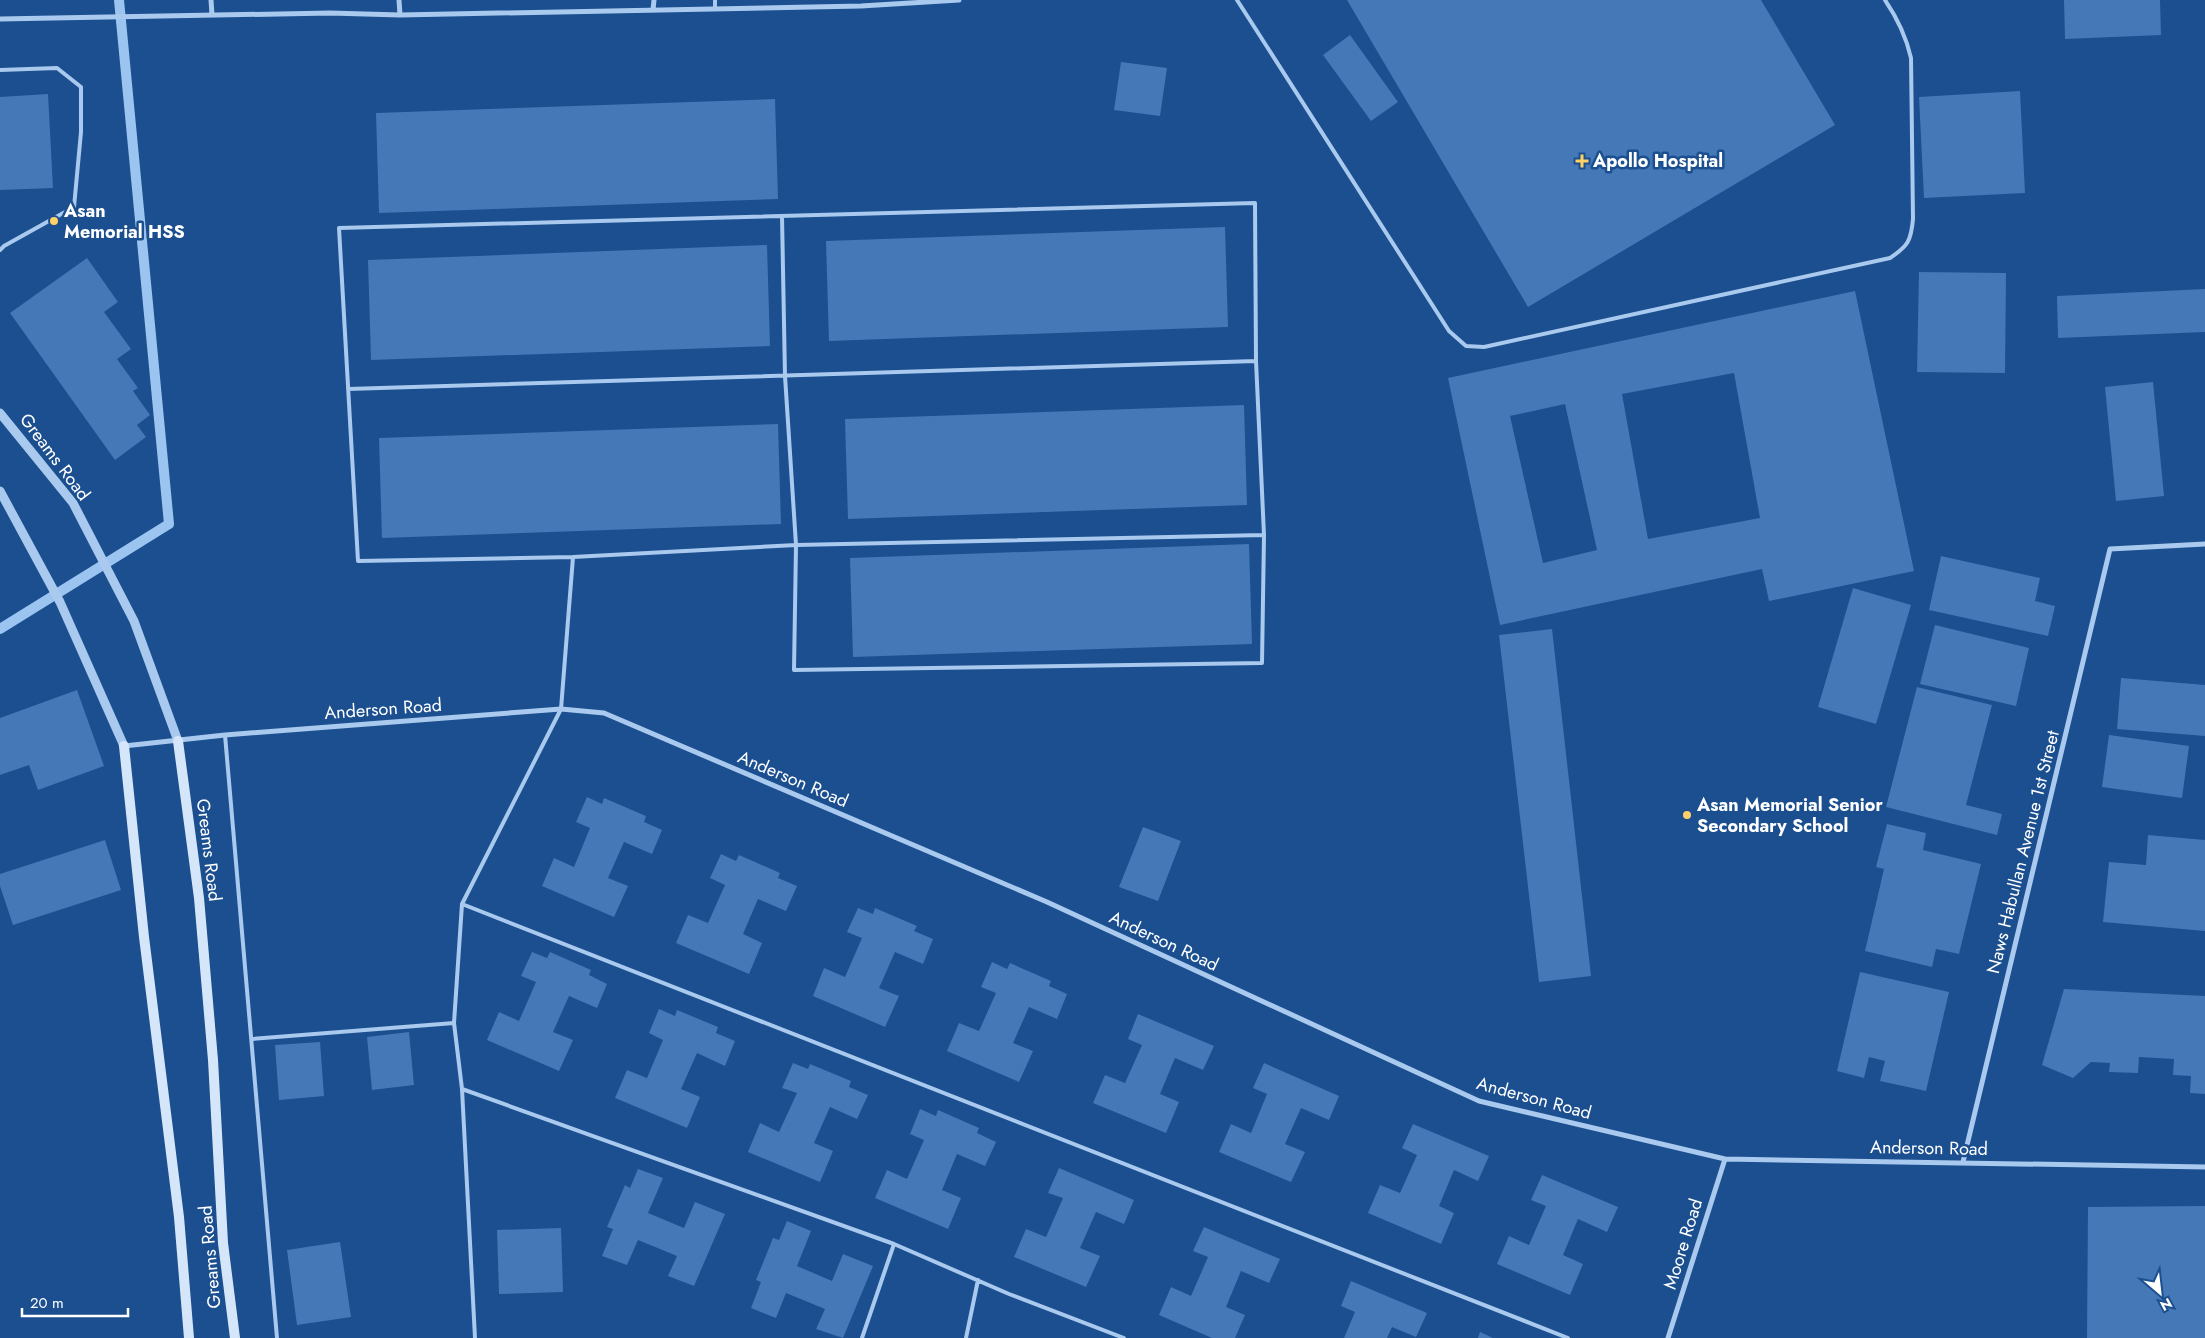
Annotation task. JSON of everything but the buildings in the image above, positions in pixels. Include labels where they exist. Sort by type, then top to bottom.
[{"type":"main road","name":"Greams Road","points":[[178,741],[199,898],[213,1060],[223,1243],[235,1338]]},
{"type":"main road","name":"Greams Road","points":[[124,746],[144,937],[179,1217],[189,1338]]},
{"type":"street","points":[[211,0],[212,15]]},
{"type":"street","points":[[399,0],[400,15]]},
{"type":"street","points":[[653,10],[654,0]]},
{"type":"street","points":[[0,19],[330,13],[400,15],[715,9],[958,0]]},
{"type":"street","name":"Greams Road","points":[[0,412],[72,503],[134,621],[178,741]]},
{"type":"street","name":"Greams Road","points":[[0,491],[60,602],[124,746]]},
{"type":"street","name":"Naws Habullan Avenue 1st Street","points":[[1962,1162],[2110,549],[2205,544]]},
{"type":"street","name":"Anderson Road","points":[[124,746],[225,735],[561,709],[604,713],[1047,902],[1480,1101],[1725,1159],[2205,1167]]},
{"type":"street","name":"Moore Road","points":[[1668,1338],[1725,1159]]},
{"type":"lane","points":[[715,0],[715,9]]},
{"type":"lane","points":[[1237,0],[1450,331],[1466,346],[1484,348],[1890,258],[1905,248],[1911,235],[1913,219],[1911,58],[1907,39],[1899,21],[1885,0]]},
{"type":"lane","points":[[0,70],[57,68],[81,87],[81,132],[74,207],[0,250]]},
{"type":"lane","points":[[782,216],[784,376],[796,545],[794,670],[1262,663],[1264,535],[1256,361],[1255,203],[339,228],[358,561],[573,558],[796,545],[1264,535]]},
{"type":"lane","points":[[348,389],[1256,361]]},
{"type":"lane","points":[[474,1338],[462,1089],[454,1023],[462,904],[561,709],[573,558]]},
{"type":"lane","points":[[225,735],[278,1338]]},
{"type":"lane","points":[[462,904],[1568,1338]]},
{"type":"lane","points":[[252,1039],[454,1023]]},
{"type":"lane","points":[[462,1089],[894,1244],[978,1280],[1124,1338]]},
{"type":"lane","points":[[862,1338],[894,1244]]},
{"type":"lane","points":[[966,1338],[978,1280]]},
{"type":"waterway","points":[[0,629],[169,524],[119,0]]},
{"type":"place","name":"Apollo Hospital","points":[[1582,161]]},
{"type":"place","name":"Asan Memorial HSS","points":[[54,221]]},
{"type":"place","name":"Asan Memorial Senior Secondary School","points":[[1687,815]]}]
